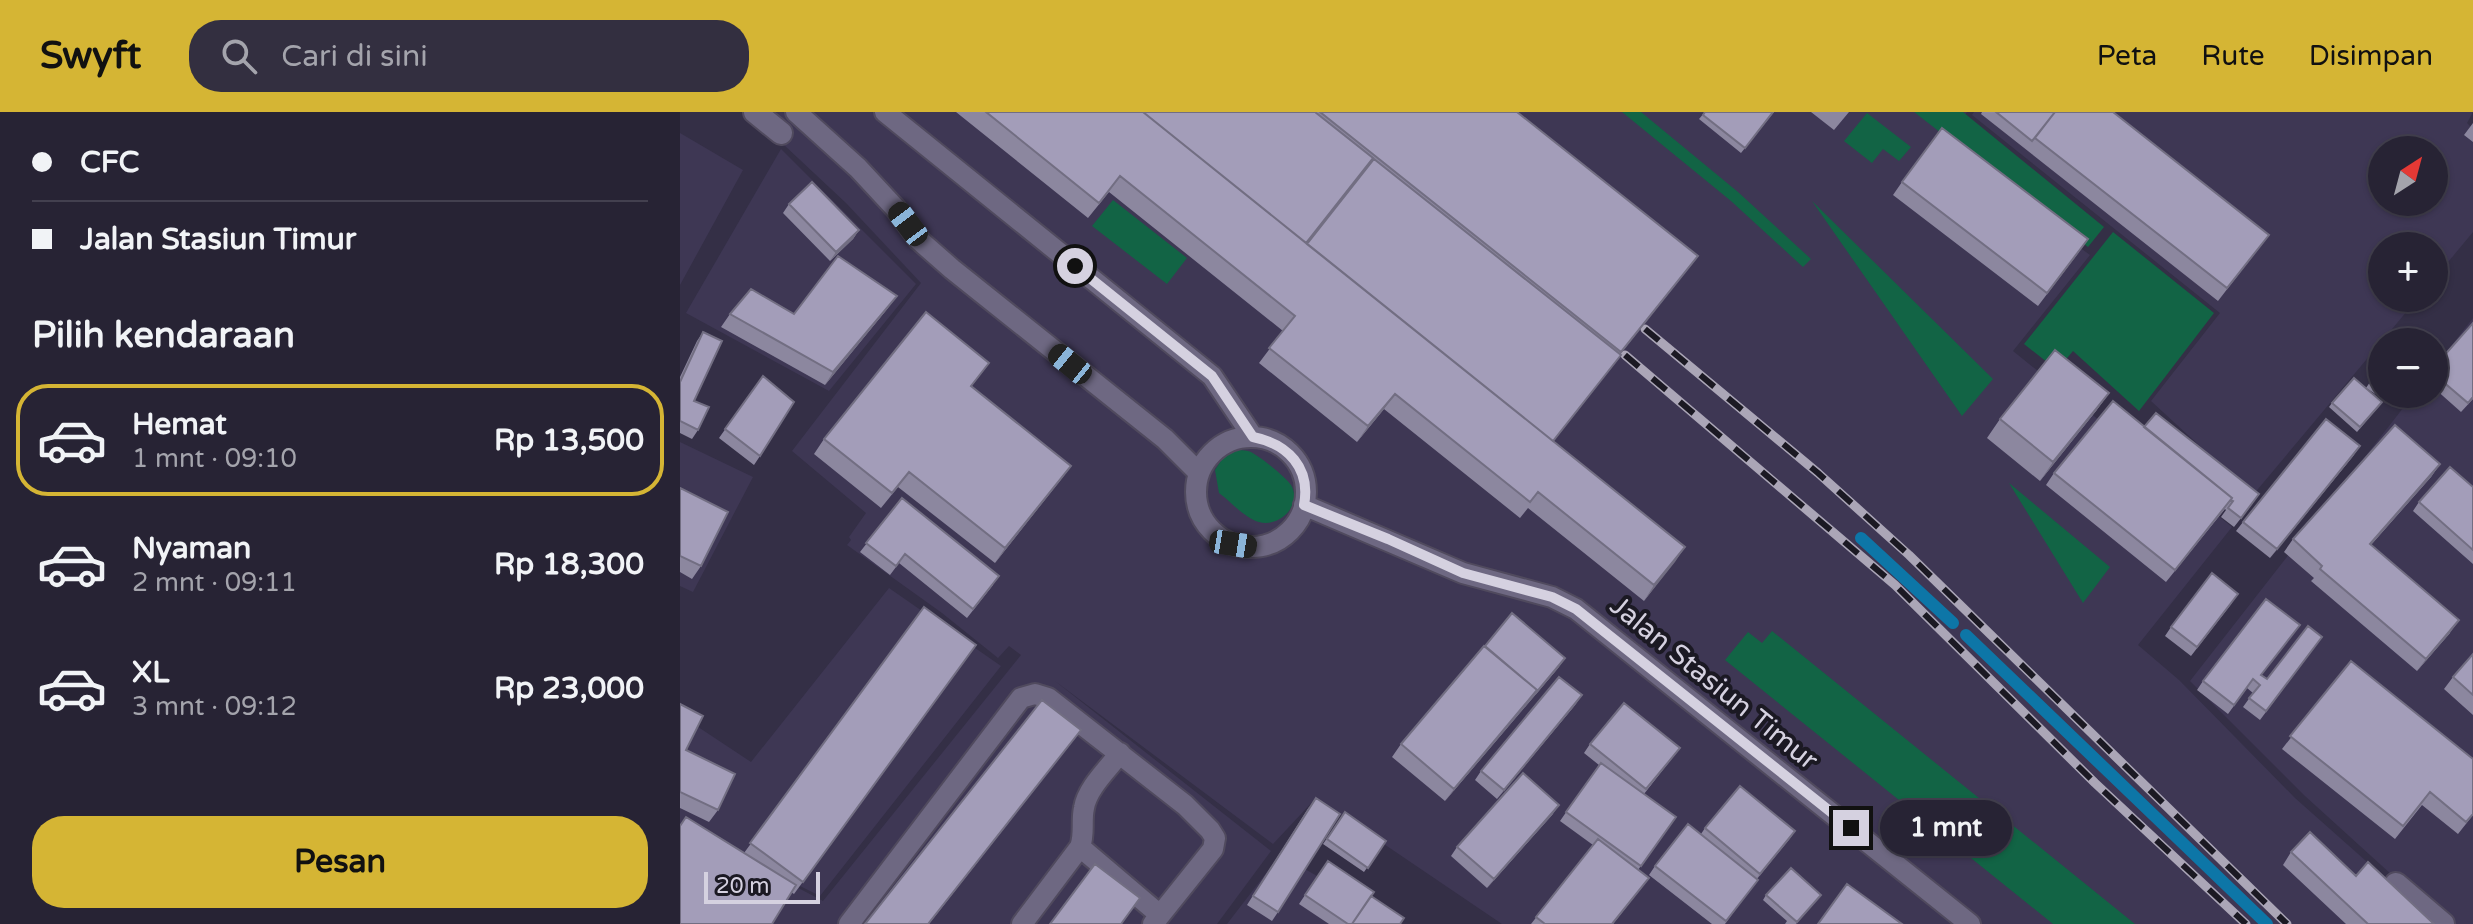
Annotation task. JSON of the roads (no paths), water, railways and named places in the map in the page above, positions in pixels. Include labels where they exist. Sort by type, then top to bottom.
[{"type":"street","points":[[755,112],[781,133]]},
{"type":"street","points":[[2396,884],[2443,924]]},
{"type":"lane","points":[[796,112],[858,168],[896,209],[919,240],[1165,439],[1199,473]]},
{"type":"lane","points":[[885,112],[1212,376],[1253,437]]},
{"type":"lane","points":[[1253,437],[1269,441],[1285,449],[1297,461],[1304,477],[1304,505],[1295,526],[1282,537],[1267,545],[1249,547],[1233,544],[1206,523],[1198,507],[1196,490],[1199,473],[1220,446],[1253,437]]},
{"type":"lane","name":"Jalan Stasiun Timur","points":[[1304,505],[1463,573],[1552,597],[1576,609],[1970,924]]},
{"type":"lane","points":[[849,924],[1021,698],[1035,694],[1048,698],[1185,805],[1215,838],[1213,849],[1156,920],[1080,847]]},
{"type":"lane","points":[[1022,924],[1080,847],[1084,837],[1084,805],[1120,753]]},
{"type":"waterway","points":[[1861,538],[1953,623]]},
{"type":"waterway","points":[[1966,635],[2267,924]]},
{"type":"railway","points":[[1645,329],[1818,473],[1909,555],[2287,924]]},
{"type":"railway","points":[[1625,355],[1895,585],[2095,783],[2246,924]]}]
